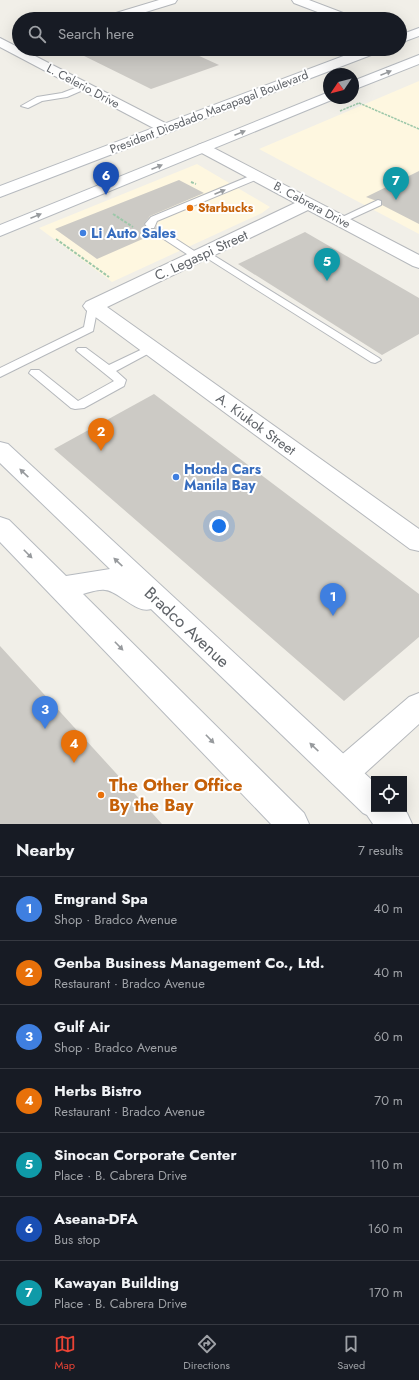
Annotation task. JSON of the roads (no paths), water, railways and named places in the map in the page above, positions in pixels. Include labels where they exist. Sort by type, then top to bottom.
[{"type":"street","points":[[132,12],[171,0]]},
{"type":"street","points":[[298,0],[329,12]]},
{"type":"street","points":[[407,36],[419,32]]},
{"type":"street","name":"L. Celerio Drive","points":[[0,42],[11,50]]},
{"type":"street","name":"L. Celerio Drive","points":[[23,56],[166,129]]},
{"type":"street","name":"President Diosdado Macapagal Boulevard","points":[[0,192],[356,56]]},
{"type":"street","points":[[359,84],[419,59]]},
{"type":"street","points":[[0,231],[323,98]]},
{"type":"street","name":"B. Cabrera Drive","points":[[204,148],[419,262]]},
{"type":"street","name":"C. Legaspi Street","points":[[92,306],[309,203]]},
{"type":"street","name":"A. Kiukok Street","points":[[92,306],[419,542]]},
{"type":"street","name":"Bradco Avenue","points":[[0,450],[371,800]]},
{"type":"street","points":[[1,529],[61,587],[287,822]]},
{"type":"street","points":[[61,587],[109,579],[177,617]]},
{"type":"street","points":[[343,773],[419,706]]},
{"type":"street","points":[[383,812],[396,824]]},
{"type":"lane","points":[[64,95],[86,87]]},
{"type":"lane","points":[[258,176],[154,219],[150,224],[155,229],[201,254],[375,360]]},
{"type":"lane","points":[[341,220],[378,203]]},
{"type":"lane","points":[[0,373],[89,329],[92,306]]},
{"type":"lane","points":[[109,370],[151,348]]},
{"type":"lane","points":[[35,373],[75,405],[80,405],[120,383],[120,380],[109,370],[82,350]]},
{"type":"place","name":"Aseana-DFA","points":[[106,195]]},
{"type":"place","name":"Kawayan Building","points":[[396,200]]},
{"type":"place","name":"Starbucks","points":[[190,208]]},
{"type":"place","name":"Li Auto Sales","points":[[83,233]]},
{"type":"place","name":"Sinocan Corporate Center","points":[[327,281]]},
{"type":"place","name":"Genba Business Management Co., Ltd.","points":[[101,451]]},
{"type":"place","name":"Honda Cars Manila Bay","points":[[176,477]]},
{"type":"place","name":"Emgrand Spa","points":[[333,616]]},
{"type":"place","name":"Gulf Air","points":[[45,729]]},
{"type":"place","name":"Herbs Bistro","points":[[74,763]]},
{"type":"place","name":"The Other Office By the Bay","points":[[101,795]]}]
